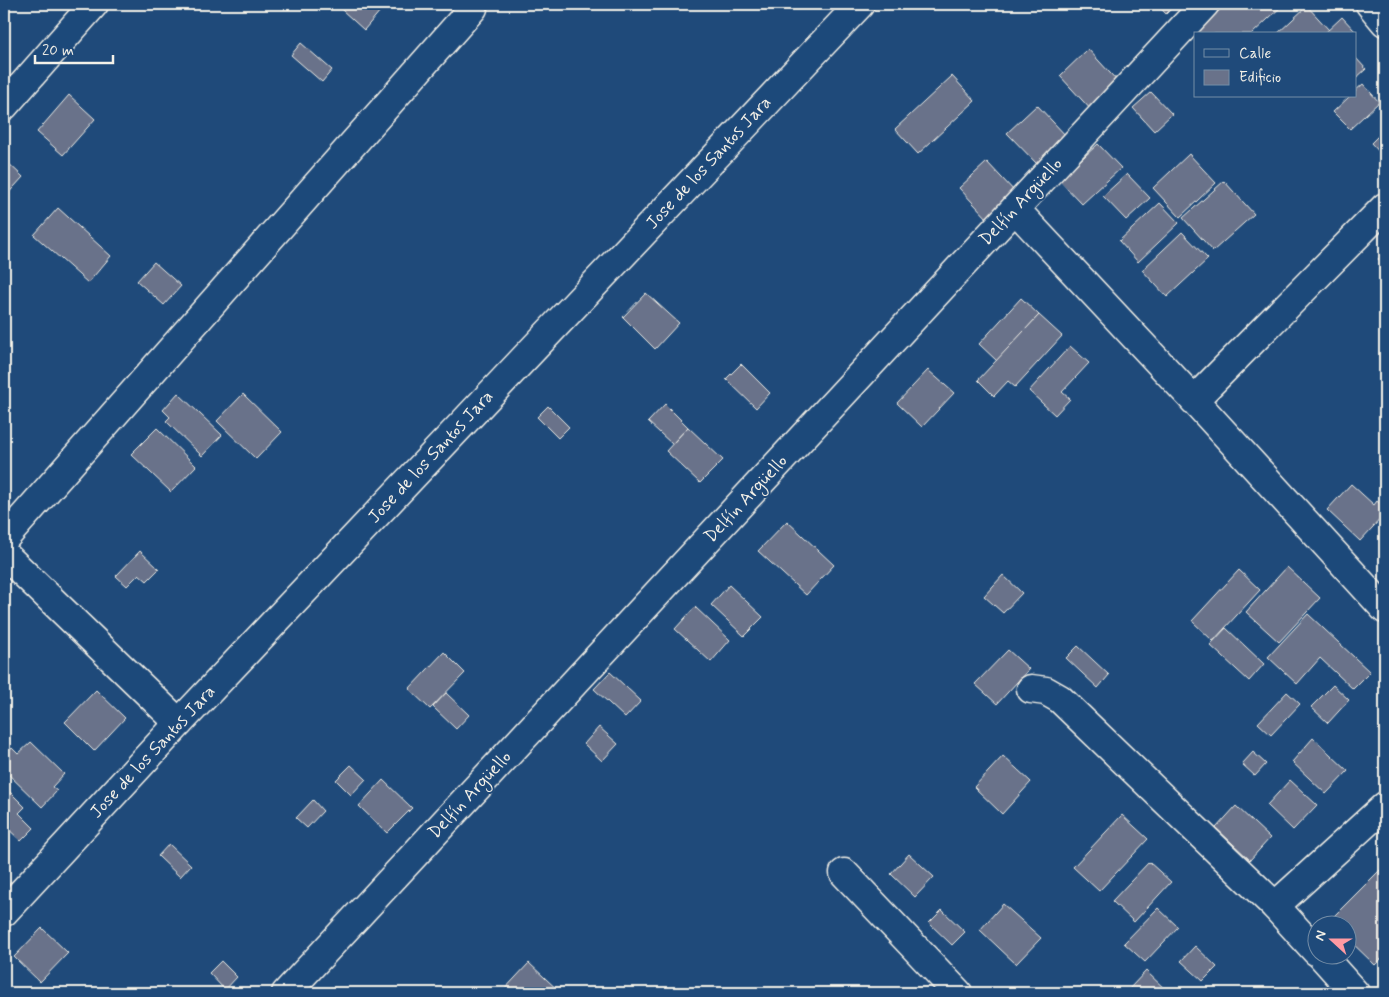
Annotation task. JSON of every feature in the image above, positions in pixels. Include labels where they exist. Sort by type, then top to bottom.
[{"type":"street","points":[[4,106],[94,4]]},
{"type":"street","points":[[4,539],[473,8],[469,4]]},
{"type":"street","name":"Jose de los Santos Jara","points":[[4,912],[179,723],[860,4]]},
{"type":"street","name":"Delfín Argüello","points":[[286,993],[1205,4]]},
{"type":"street","points":[[1370,4],[1385,22]]},
{"type":"street","points":[[1194,400],[1385,207]]},
{"type":"street","points":[[1015,209],[1194,400],[1385,609]]},
{"type":"street","points":[[4,554],[179,723]]},
{"type":"street","points":[[1031,689],[1046,691],[1060,698],[1275,906],[1306,940]]},
{"type":"street","points":[[1275,906],[1385,806]]},
{"type":"street","points":[[844,874],[958,993]]},
{"type":"street","points":[[1329,964],[1355,993]]},
{"type":"building","points":[[348,4],[386,4],[364,30],[342,10]]},
{"type":"building","points":[[1157,4],[1176,4],[1166,14]]},
{"type":"building","points":[[1226,4],[1284,4],[1254,32],[1200,32],[1198,30]]},
{"type":"building","points":[[1307,6],[1329,30],[1326,32],[1279,32]]},
{"type":"building","points":[[1342,17],[1355,31],[1354,32],[1326,32]]},
{"type":"building","points":[[301,43],[332,70],[322,82],[291,55]]},
{"type":"building","points":[[1088,49],[1121,85],[1093,112],[1060,76]]},
{"type":"building","points":[[1356,58],[1366,69],[1356,78]]},
{"type":"building","points":[[952,76],[975,101],[918,154],[895,129]]},
{"type":"building","points":[[1363,84],[1379,102],[1350,129],[1333,112],[1348,98],[1356,98],[1356,90]]},
{"type":"building","points":[[1151,92],[1172,114],[1154,131],[1133,108]]},
{"type":"building","points":[[69,95],[95,119],[63,155],[37,132]]},
{"type":"building","points":[[1037,105],[1068,138],[1039,166],[1007,133]]},
{"type":"building","points":[[1385,129],[1385,158],[1371,143]]},
{"type":"building","points":[[1098,144],[1121,168],[1082,204],[1059,180]]},
{"type":"building","points":[[1189,154],[1216,183],[1180,217],[1153,188]]},
{"type":"building","points":[[4,159],[23,177],[4,198]]},
{"type":"building","points":[[987,162],[1016,193],[988,219],[959,188]]},
{"type":"building","points":[[1127,174],[1150,198],[1126,220],[1103,196]]},
{"type":"building","points":[[1224,181],[1254,214],[1213,251],[1183,218]]},
{"type":"building","points":[[1160,203],[1179,223],[1138,262],[1119,241]]},
{"type":"building","points":[[58,208],[111,256],[88,283],[34,235]]},
{"type":"building","points":[[1182,232],[1208,259],[1167,297],[1142,270]]},
{"type":"building","points":[[1385,252],[1385,266],[1378,259]]},
{"type":"building","points":[[154,262],[181,286],[164,305],[137,281]]},
{"type":"building","points":[[646,293],[679,323],[655,349],[623,317]]},
{"type":"building","points":[[1021,298],[1039,315],[997,361],[979,344]]},
{"type":"building","points":[[1039,315],[1062,336],[1015,387],[1008,381],[994,396],[978,380]]},
{"type":"building","points":[[1070,346],[1089,363],[1062,392],[1070,399],[1055,415],[1029,391]]},
{"type":"building","points":[[741,364],[770,393],[756,408],[726,379]]},
{"type":"building","points":[[928,370],[954,393],[922,427],[897,403]]},
{"type":"building","points":[[178,393],[222,435],[202,456],[166,421],[170,417],[163,410]]},
{"type":"building","points":[[243,394],[282,432],[256,459],[217,421]]},
{"type":"building","points":[[665,404],[688,427],[672,444],[648,422]]},
{"type":"building","points":[[548,406],[569,427],[558,438],[537,417]]},
{"type":"building","points":[[688,427],[723,460],[700,483],[666,451]]},
{"type":"building","points":[[157,428],[196,466],[171,492],[131,454]]},
{"type":"building","points":[[1351,484],[1374,505],[1377,501],[1385,508],[1385,514],[1360,541],[1327,510]]},
{"type":"building","points":[[787,521],[834,565],[806,595],[758,551]]},
{"type":"building","points":[[140,551],[159,569],[147,581],[139,574],[127,586],[116,576]]},
{"type":"building","points":[[1287,567],[1320,598],[1279,642],[1246,612]]},
{"type":"building","points":[[1239,570],[1260,590],[1213,641],[1192,621]]},
{"type":"building","points":[[1003,575],[1022,593],[1003,613],[984,596]]},
{"type":"building","points":[[729,585],[763,617],[744,636],[711,605]]},
{"type":"building","points":[[695,607],[730,640],[711,662],[675,629]]},
{"type":"building","points":[[1308,614],[1370,672],[1353,689],[1320,658],[1297,684],[1268,657]]},
{"type":"building","points":[[1226,628],[1264,664],[1249,681],[1210,645]]},
{"type":"building","points":[[1078,646],[1109,675],[1098,688],[1066,658]]},
{"type":"building","points":[[1008,650],[1029,669],[997,704],[975,684]]},
{"type":"building","points":[[444,652],[465,673],[430,709],[409,689]]},
{"type":"building","points":[[610,672],[641,701],[625,718],[594,689]]},
{"type":"building","points":[[1333,685],[1349,700],[1328,723],[1311,707]]},
{"type":"building","points":[[96,690],[125,718],[94,751],[65,722]]},
{"type":"building","points":[[1287,692],[1300,704],[1271,735],[1258,723]]},
{"type":"building","points":[[446,693],[469,715],[456,729],[433,707]]},
{"type":"building","points":[[599,727],[618,744],[602,761],[584,744]]},
{"type":"building","points":[[1313,738],[1348,771],[1326,794],[1292,762]]},
{"type":"building","points":[[31,742],[64,774],[52,787],[57,791],[42,807],[4,770],[4,757],[12,748],[18,754]]},
{"type":"building","points":[[1253,752],[1266,764],[1255,776],[1242,764]]},
{"type":"building","points":[[1003,756],[1031,782],[1002,814],[974,787]]},
{"type":"building","points":[[351,765],[366,779],[351,795],[336,780]]},
{"type":"building","points":[[383,780],[412,808],[387,833],[359,806]]},
{"type":"building","points":[[1290,780],[1317,805],[1293,830],[1267,805]]},
{"type":"building","points":[[4,786],[25,807],[19,813],[34,828],[21,841],[4,825]]},
{"type":"building","points":[[313,800],[323,811],[307,828],[296,818]]},
{"type":"building","points":[[1236,806],[1270,838],[1250,860],[1216,828]]},
{"type":"building","points":[[1122,815],[1148,839],[1099,891],[1073,867]]},
{"type":"building","points":[[169,844],[191,865],[180,877],[158,856]]},
{"type":"building","points":[[909,854],[934,877],[915,897],[891,874]]},
{"type":"building","points":[[1149,862],[1171,882],[1134,922],[1112,901]]},
{"type":"building","points":[[1385,865],[1385,955],[1375,965],[1356,947],[1356,914],[1336,914]]},
{"type":"building","points":[[1003,904],[1041,938],[1016,964],[980,930]]},
{"type":"building","points":[[1158,908],[1178,927],[1145,962],[1124,943]]},
{"type":"building","points":[[942,910],[965,932],[952,945],[929,923]]},
{"type":"building","points":[[42,928],[68,953],[40,982],[14,957]]},
{"type":"building","points":[[1195,946],[1217,967],[1203,981],[1181,961]]},
{"type":"building","points":[[221,961],[237,977],[225,990],[209,973]]},
{"type":"building","points":[[529,963],[561,993],[501,993]]},
{"type":"building","points":[[1146,971],[1169,993],[1133,993],[1129,989]]}]
